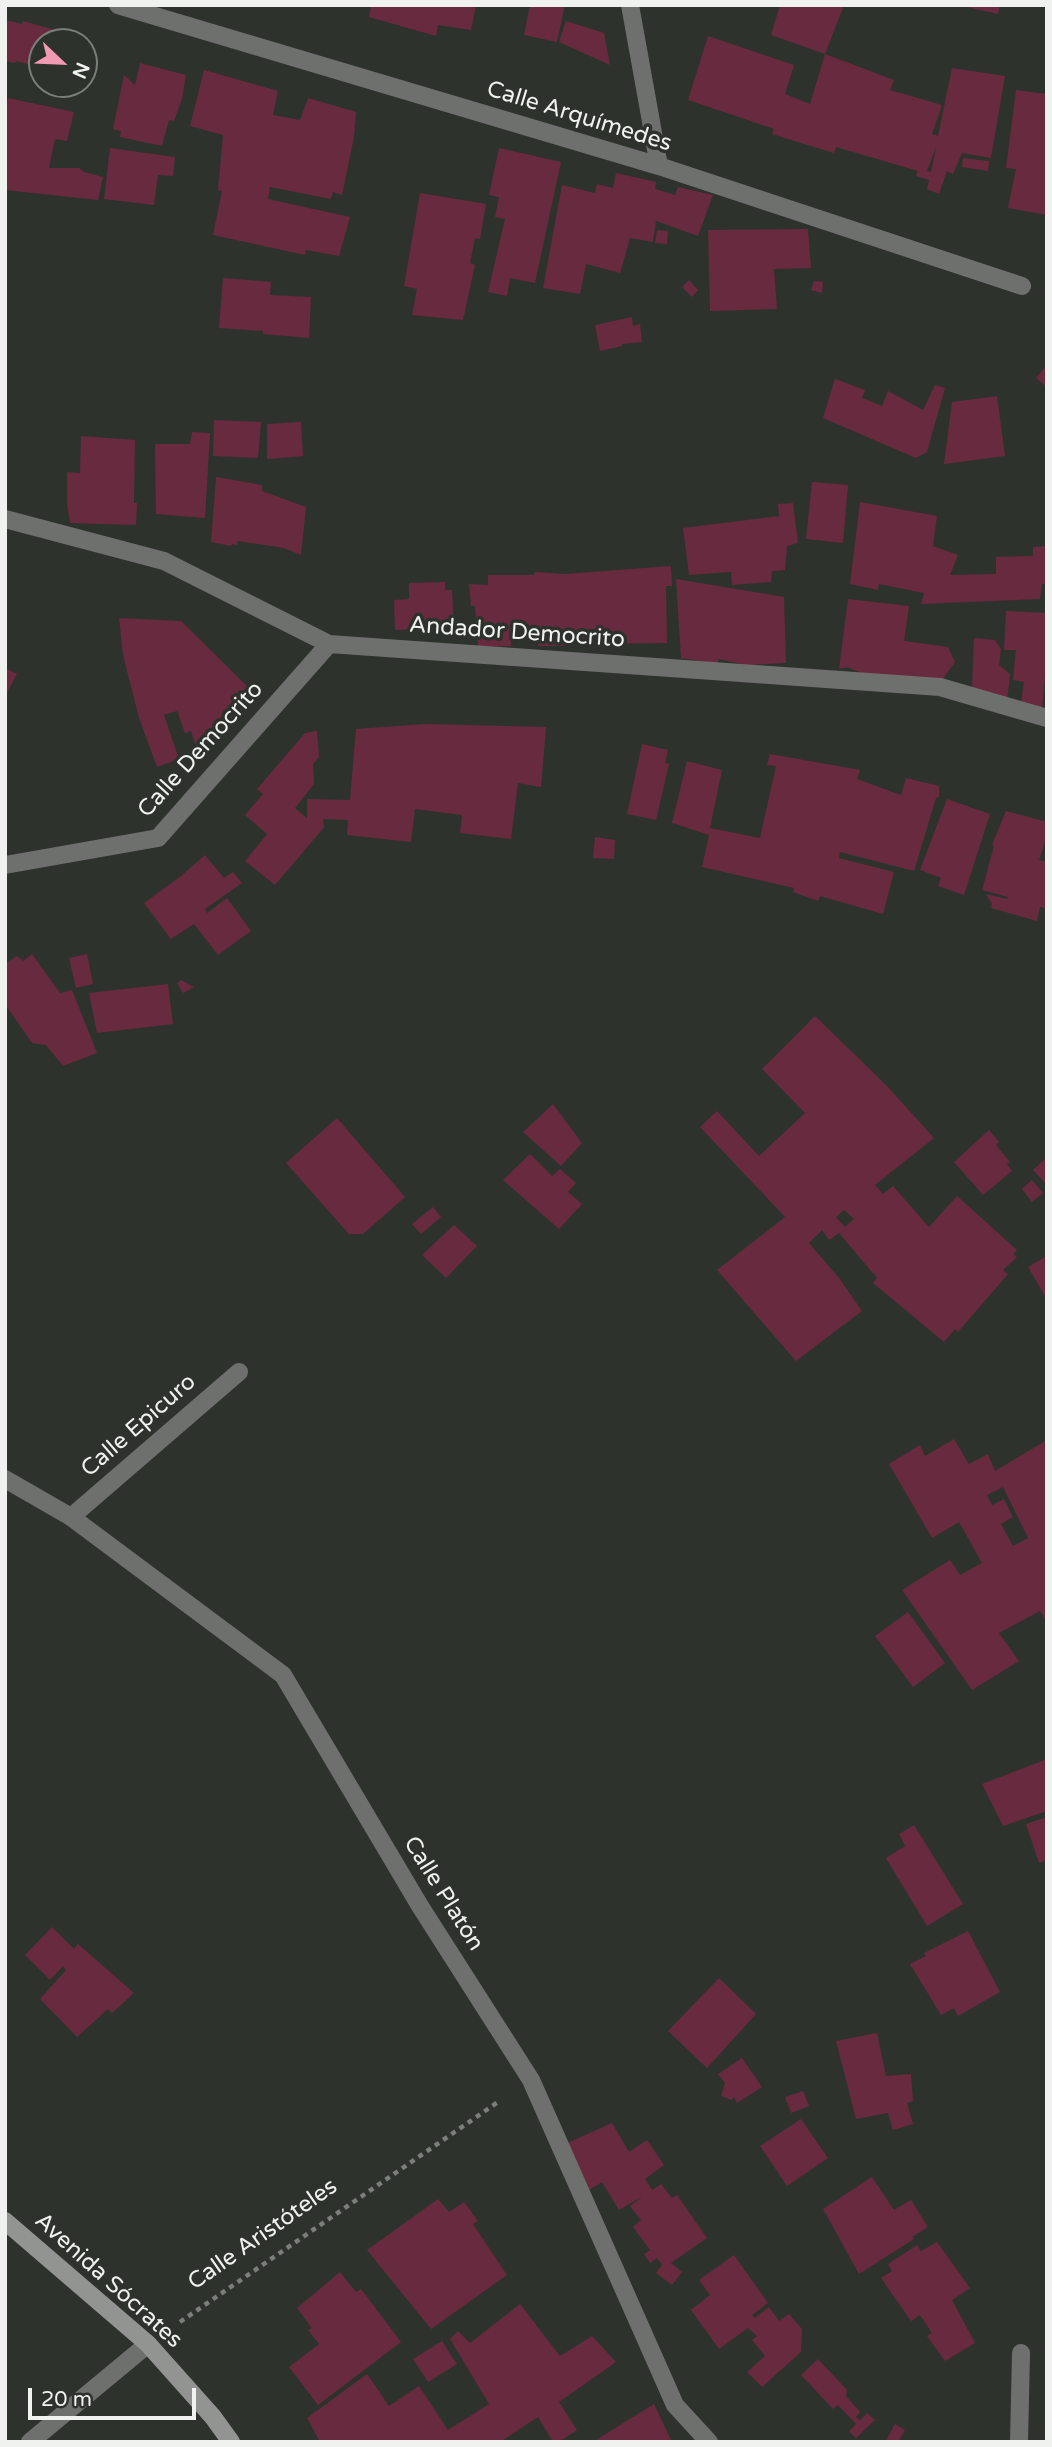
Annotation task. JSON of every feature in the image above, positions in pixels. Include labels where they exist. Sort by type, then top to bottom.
[{"type":"street","name":"Calle Arquímedes","points":[[118,5],[659,166],[1022,286]]},
{"type":"street","points":[[630,5],[659,166]]},
{"type":"street","name":"Andador Democrito","points":[[5,519],[164,561],[329,644],[940,687],[1047,718]]},
{"type":"street","name":"Calle Democrito","points":[[5,865],[158,838],[329,644]]},
{"type":"street","name":"Calle Epicuro","points":[[71,1517],[239,1372]]},
{"type":"street","name":"Calle Platón","points":[[5,1479],[71,1517],[283,1675],[420,1906],[531,2080],[675,2405],[709,2442]]},
{"type":"street","name":"Avenida Sócrates","points":[[5,2221],[148,2344],[213,2417],[231,2442]]},
{"type":"street","points":[[30,2442],[148,2344]]},
{"type":"street","points":[[1019,2442],[1021,2353]]},
{"type":"path","name":"Calle Aristóteles","points":[[148,2344],[531,2080]]},
{"type":"building","points":[[371,5],[476,5],[471,30],[438,25],[436,36],[369,17]]},
{"type":"building","points":[[530,5],[565,5],[557,42],[524,35]]},
{"type":"building","points":[[780,5],[844,5],[825,54],[771,35]]},
{"type":"building","points":[[958,5],[1000,5],[998,14]]},
{"type":"building","points":[[5,20],[22,24],[23,21],[48,28],[28,28],[28,64],[5,61]]},
{"type":"building","points":[[566,21],[604,33],[610,65],[559,42]]},
{"type":"building","points":[[708,36],[794,65],[785,94],[810,104],[825,54],[894,80],[890,90],[942,105],[932,134],[938,136],[952,68],[1005,76],[991,158],[962,153],[953,174],[947,171],[939,194],[927,189],[929,180],[916,176],[918,171],[836,147],[834,153],[772,134],[774,129],[688,100]],"holes":[[[936,147],[931,172],[927,171]]]},
{"type":"building","points":[[140,63],[186,75],[182,99],[174,121],[169,120],[162,146],[120,137],[121,131],[113,129],[124,75],[135,85]]},
{"type":"building","points":[[204,70],[278,91],[273,115],[300,120],[308,98],[356,112],[354,137],[342,195],[333,192],[331,199],[270,187],[268,199],[350,217],[339,256],[306,250],[305,255],[213,235],[222,191],[218,190],[223,135],[190,126]]},
{"type":"building","points":[[1016,90],[1047,94],[1047,215],[1008,208],[1016,169],[1006,168]]},
{"type":"building","points":[[8,98],[74,112],[67,141],[55,139],[49,168],[79,168],[103,177],[98,200],[5,190],[5,113]]},
{"type":"building","points":[[110,148],[175,157],[173,176],[158,175],[154,205],[104,199]]},
{"type":"building","points":[[499,148],[561,162],[535,283],[510,278],[507,296],[488,292],[505,219],[495,217],[499,197],[489,195]]},
{"type":"building","points":[[963,158],[989,161],[988,171],[962,167]]},
{"type":"building","points":[[616,173],[656,182],[655,189],[675,195],[678,187],[713,195],[698,236],[656,221],[653,242],[630,238],[620,273],[586,264],[580,294],[543,288],[562,185],[595,193],[597,184],[613,188]]},
{"type":"building","points":[[420,193],[486,204],[480,239],[475,238],[470,263],[475,265],[463,320],[412,315],[417,289],[404,286]]},
{"type":"building","points":[[808,229],[811,268],[774,269],[777,309],[710,311],[708,230]]},
{"type":"building","points":[[657,230],[668,231],[667,244],[655,243]]},
{"type":"building","points":[[223,278],[271,282],[270,295],[311,297],[309,338],[219,328]]},
{"type":"building","points":[[689,280],[698,290],[692,297],[682,287]]},
{"type":"building","points":[[814,281],[823,282],[822,293],[811,290]]},
{"type":"building","points":[[632,317],[633,326],[640,324],[642,342],[622,344],[600,351],[595,325]]},
{"type":"building","points":[[1047,365],[1047,387],[1036,378]]},
{"type":"building","points":[[835,379],[865,390],[862,398],[882,406],[888,391],[923,410],[935,385],[945,388],[927,452],[916,458],[823,418]]},
{"type":"building","points":[[997,396],[1005,456],[944,464],[952,402]]},
{"type":"building","points":[[214,420],[261,422],[258,458],[213,456]]},
{"type":"building","points":[[301,422],[303,456],[267,459],[267,424]]},
{"type":"building","points":[[192,432],[210,433],[205,518],[156,514],[155,444],[190,444]]},
{"type":"building","points":[[81,436],[135,440],[136,525],[70,523],[67,472],[80,473]]},
{"type":"building","points":[[216,477],[262,485],[262,491],[306,507],[301,555],[284,548],[238,541],[237,545],[231,546],[211,542]]},
{"type":"building","points":[[812,482],[848,485],[843,543],[806,539]]},
{"type":"building","points":[[860,502],[937,516],[933,546],[958,555],[950,575],[996,574],[996,557],[1033,556],[1033,547],[1047,546],[1047,584],[1042,584],[1040,599],[921,604],[924,593],[879,584],[878,590],[850,584]]},
{"type":"building","points":[[793,503],[798,543],[787,546],[785,570],[772,571],[771,582],[732,585],[731,572],[689,575],[683,528],[779,516],[778,504]]},
{"type":"building","points":[[671,566],[672,586],[666,586],[667,643],[583,644],[583,640],[569,639],[569,646],[538,646],[538,629],[511,628],[511,646],[478,647],[475,606],[471,606],[469,584],[488,585],[488,575],[534,575],[535,572],[565,574]]},
{"type":"building","points":[[676,579],[784,597],[786,663],[747,665],[718,659],[718,664],[681,658]]},
{"type":"building","points":[[445,582],[445,590],[452,590],[454,627],[395,630],[394,600],[409,599],[409,583]]},
{"type":"building","points":[[848,599],[909,606],[904,641],[948,647],[955,662],[940,683],[862,673],[847,667],[839,669]]},
{"type":"building","points":[[1006,611],[1047,613],[1047,677],[1045,676],[1042,710],[1021,703],[1024,682],[1013,680],[1016,650],[1004,650]]},
{"type":"building","points":[[119,618],[181,621],[252,691],[232,724],[198,753],[191,731],[185,733],[177,711],[164,715],[179,759],[157,767],[139,718],[123,655]]},
{"type":"building","points":[[974,638],[995,640],[1001,649],[999,665],[1010,674],[1007,701],[972,688]]},
{"type":"building","points":[[5,668],[17,674],[5,697]]},
{"type":"building","points":[[425,724],[546,727],[541,787],[518,783],[511,839],[460,833],[462,815],[415,809],[411,842],[347,835],[348,820],[323,819],[324,827],[275,885],[245,861],[267,834],[245,815],[263,794],[257,789],[305,733],[317,731],[319,757],[313,764],[314,784],[295,808],[307,818],[307,799],[350,800],[356,729]]},
{"type":"building","points":[[642,744],[668,750],[665,763],[669,764],[656,820],[627,814]]},
{"type":"building","points":[[770,754],[860,770],[857,779],[901,795],[906,778],[939,786],[939,797],[936,798],[914,871],[840,852],[839,858],[894,872],[883,914],[820,896],[818,901],[793,892],[794,888],[702,867],[709,835],[672,823],[687,761],[722,770],[710,828],[760,838],[776,766],[767,765]]},
{"type":"building","points":[[947,799],[990,814],[964,895],[938,886],[941,878],[920,870]]},
{"type":"building","points":[[1006,811],[1047,822],[1047,836],[1039,860],[1047,862],[1047,909],[1040,907],[1037,921],[991,908],[992,904],[986,894],[1007,899],[1008,897],[982,890],[994,846],[992,845]]},
{"type":"building","points":[[595,837],[615,840],[614,859],[593,858]]},
{"type":"building","points":[[205,855],[224,878],[233,872],[242,883],[205,909],[207,913],[227,898],[251,931],[218,955],[194,924],[171,939],[144,903]]},
{"type":"building","points":[[32,954],[60,993],[72,990],[97,1053],[63,1066],[46,1045],[32,1043],[5,1004],[5,964],[17,956],[23,961]]},
{"type":"building","points":[[87,954],[93,984],[76,988],[69,958]]},
{"type":"building","points":[[181,980],[194,987],[183,993],[177,983]]},
{"type":"building","points":[[168,984],[173,1024],[97,1033],[89,993]]},
{"type":"building","points":[[815,1016],[887,1086],[934,1138],[875,1185],[883,1194],[893,1186],[929,1227],[957,1196],[1017,1250],[1013,1254],[1017,1257],[1003,1270],[1008,1274],[958,1332],[955,1329],[944,1342],[873,1283],[877,1278],[839,1233],[829,1240],[822,1230],[809,1243],[839,1278],[862,1311],[796,1361],[717,1270],[785,1217],[700,1127],[717,1111],[759,1156],[805,1113],[762,1069]],"holes":[[[844,1210],[854,1219],[845,1227],[836,1217]]]},
{"type":"building","points":[[553,1104],[582,1143],[561,1166],[523,1132]]},
{"type":"building","points":[[337,1118],[405,1197],[363,1234],[349,1234],[286,1163]]},
{"type":"building","points":[[989,1130],[999,1142],[996,1145],[1010,1162],[1007,1164],[1012,1171],[983,1195],[954,1162]]},
{"type":"building","points":[[530,1154],[552,1176],[560,1169],[576,1183],[568,1192],[582,1204],[559,1229],[503,1180]]},
{"type":"building","points":[[1047,1157],[1047,1185],[1033,1170]]},
{"type":"building","points":[[1032,1180],[1043,1193],[1032,1202],[1022,1189]]},
{"type":"building","points":[[433,1207],[441,1217],[421,1234],[412,1224]]},
{"type":"building","points":[[454,1225],[477,1246],[446,1278],[422,1255]]},
{"type":"building","points":[[1045,1257],[1047,1295],[1045,1296],[1028,1267]]},
{"type":"building","points":[[954,1439],[969,1464],[988,1454],[995,1471],[1047,1440],[1047,1622],[1040,1611],[999,1633],[1019,1661],[972,1690],[902,1590],[950,1560],[960,1575],[982,1563],[959,1522],[932,1538],[889,1464],[920,1445],[925,1456]],"holes":[[[1003,1487],[1028,1538],[1013,1546],[1001,1524],[1013,1517],[1004,1499],[992,1505],[987,1495]]]},
{"type":"building","points":[[908,1612],[945,1663],[913,1687],[875,1636]]},
{"type":"building","points":[[1047,1759],[1047,1811],[1003,1826],[982,1784]]},
{"type":"building","points":[[1047,1817],[1047,1860],[1039,1863],[1026,1824]]},
{"type":"building","points":[[914,1825],[963,1904],[927,1926],[886,1858],[905,1846],[899,1834]]},
{"type":"building","points":[[52,1927],[74,1949],[78,1944],[134,1993],[112,2013],[108,2009],[77,2037],[40,1999],[66,1970],[63,1966],[50,1980],[25,1955]]},
{"type":"building","points":[[968,1931],[1000,1992],[958,2016],[954,2008],[941,2015],[910,1964],[926,1956],[924,1953]]},
{"type":"building","points":[[719,1978],[756,2014],[707,2068],[668,2031]]},
{"type":"building","points":[[877,2033],[886,2076],[911,2074],[913,2101],[907,2103],[913,2124],[893,2130],[888,2113],[856,2119],[836,2041]]},
{"type":"building","points":[[742,2058],[762,2087],[737,2103],[734,2097],[732,2100],[721,2096],[725,2083],[718,2074]]},
{"type":"building","points":[[803,2091],[809,2106],[791,2113],[785,2097]]},
{"type":"building","points":[[801,2119],[828,2158],[787,2186],[760,2146]]},
{"type":"building","points":[[612,2123],[629,2152],[647,2140],[664,2165],[645,2179],[652,2190],[661,2184],[672,2198],[677,2195],[707,2238],[671,2263],[682,2272],[672,2285],[656,2273],[662,2265],[657,2258],[650,2263],[644,2254],[650,2250],[633,2227],[641,2220],[630,2206],[643,2196],[619,2210],[602,2182],[589,2190],[565,2144]]},
{"type":"building","points":[[872,2177],[894,2210],[911,2200],[928,2227],[859,2274],[823,2209]]},
{"type":"building","points":[[438,2199],[449,2212],[464,2202],[478,2221],[473,2224],[507,2275],[431,2329],[367,2250]]},
{"type":"building","points":[[937,2242],[970,2288],[952,2300],[975,2343],[945,2361],[927,2336],[932,2333],[920,2315],[911,2321],[881,2278],[892,2271],[888,2264],[917,2245],[921,2251]]},
{"type":"building","points":[[734,2255],[768,2303],[752,2315],[755,2318],[769,2307],[779,2321],[789,2314],[802,2329],[801,2352],[762,2387],[747,2372],[765,2356],[752,2340],[757,2336],[748,2328],[719,2349],[691,2310],[710,2295],[699,2280]]},
{"type":"building","points":[[340,2272],[356,2292],[361,2289],[401,2342],[318,2405],[289,2367],[319,2344],[308,2330],[312,2328],[297,2308]]},
{"type":"building","points":[[520,2304],[560,2356],[592,2336],[616,2362],[559,2402],[577,2430],[559,2442],[553,2442],[538,2417],[500,2442],[320,2442],[307,2418],[367,2374],[389,2406],[419,2386],[448,2430],[489,2404],[450,2339],[458,2331],[470,2343]]},
{"type":"building","points":[[442,2341],[457,2364],[428,2382],[413,2359]]},
{"type":"building","points":[[818,2359],[847,2390],[846,2396],[860,2412],[856,2417],[860,2420],[867,2413],[875,2420],[856,2438],[849,2431],[856,2424],[838,2405],[833,2409],[801,2375]]},
{"type":"building","points":[[654,2404],[672,2442],[593,2442],[620,2425]]},
{"type":"building","points":[[895,2424],[905,2430],[898,2442],[885,2442]]}]
